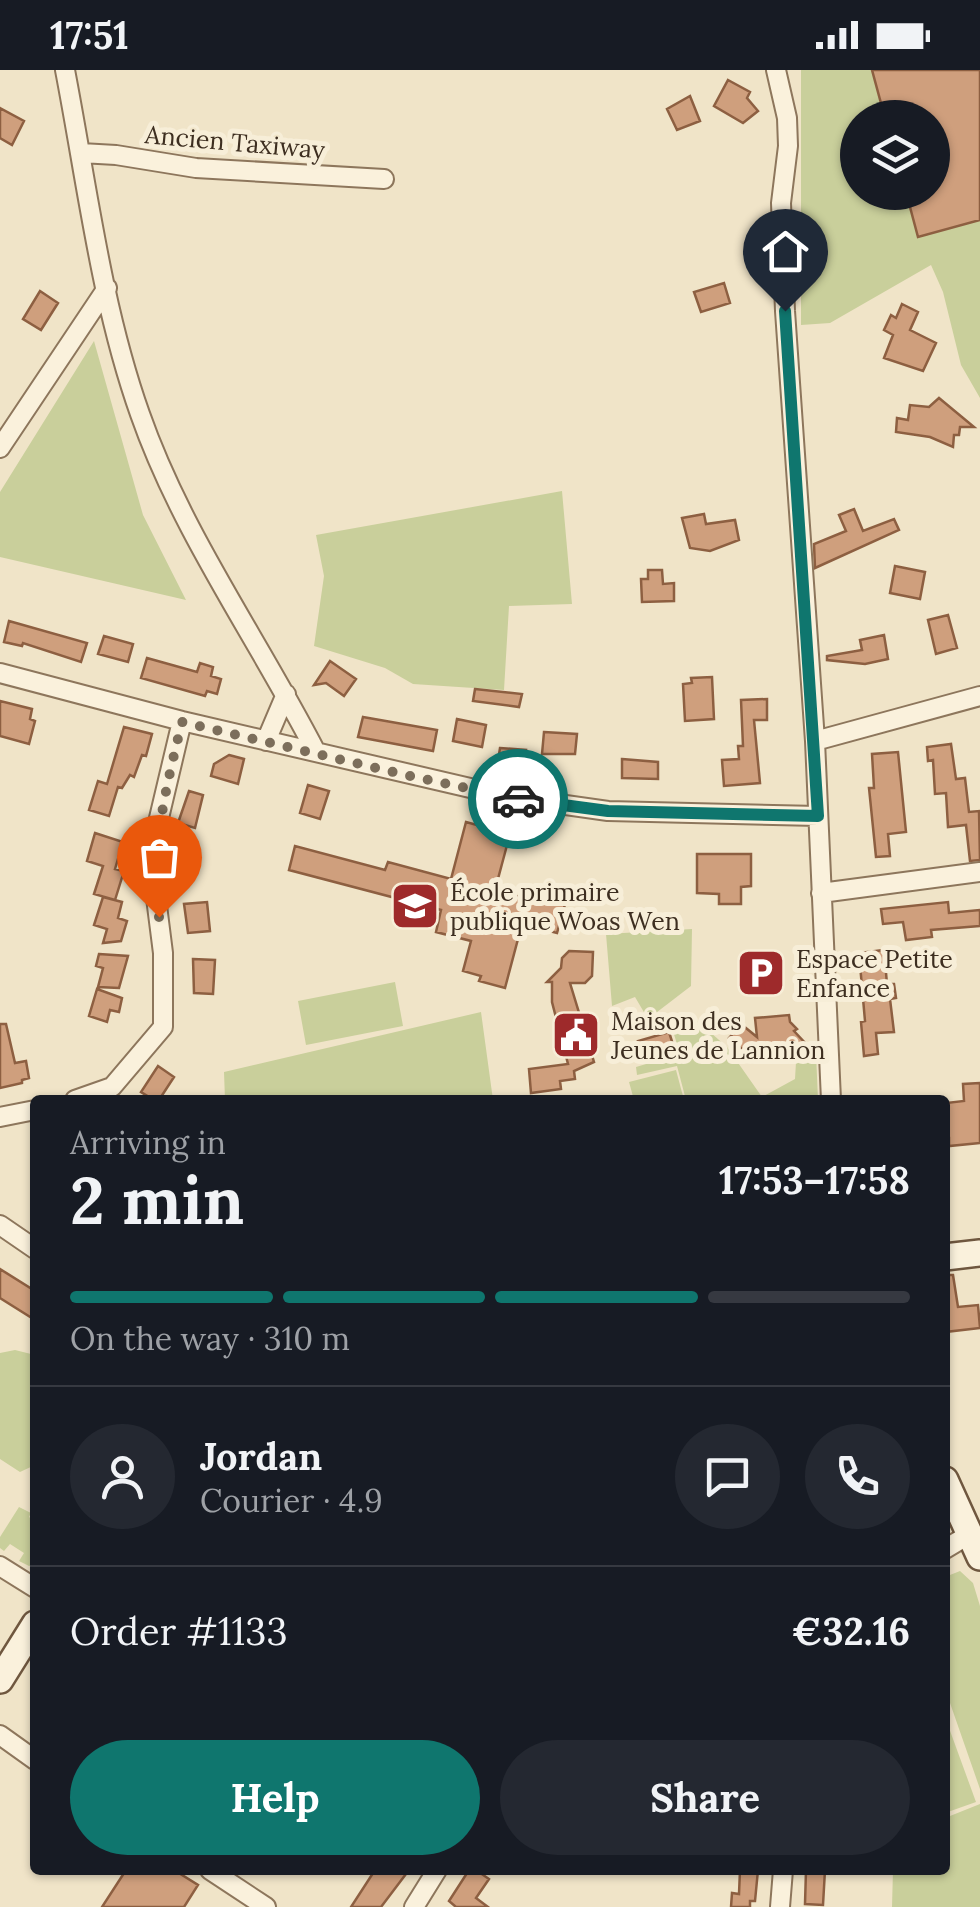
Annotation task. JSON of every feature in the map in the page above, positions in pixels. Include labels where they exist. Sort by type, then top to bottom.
[{"type":"main road","points":[[950,1256],[980,1253]]},
{"type":"main road","points":[[950,1491],[975,1545]]},
{"type":"main road","points":[[0,1680],[30,1632]]},
{"type":"street","points":[[776,70],[787,118],[781,203],[785,311],[815,742],[831,1095]]},
{"type":"street","points":[[67,79],[107,288],[139,412],[180,512],[316,752]]},
{"type":"street","name":"Ancien Taxiway","points":[[81,154],[116,155],[196,168],[384,179]]},
{"type":"street","points":[[0,448],[107,288]]},
{"type":"street","points":[[0,673],[182,722],[509,797],[608,811],[818,816]]},
{"type":"street","points":[[266,741],[286,694]]},
{"type":"street","points":[[815,742],[980,696]]},
{"type":"street","points":[[89,1095],[112,1087],[164,1026],[164,952],[154,882],[159,818],[182,722]]},
{"type":"street","points":[[821,892],[980,872]]},
{"type":"street","points":[[0,1117],[30,1111]]},
{"type":"street","points":[[0,1225],[30,1246]]},
{"type":"street","points":[[950,1548],[975,1545]]},
{"type":"street","points":[[0,1566],[30,1585]]},
{"type":"street","points":[[0,1735],[30,1756]]},
{"type":"street","points":[[223,1875],[266,1907]]},
{"type":"street","points":[[414,1907],[435,1875]]},
{"type":"street","points":[[780,1907],[783,1875]]},
{"type":"green space","points":[[801,70],[980,70],[980,398],[961,365],[943,292],[931,265],[830,323],[801,325]]},
{"type":"green space","points":[[94,341],[143,515],[186,600],[0,557],[0,492]]},
{"type":"green space","points":[[562,491],[572,604],[509,606],[504,690],[413,684],[385,668],[314,646],[324,576],[316,535]]},
{"type":"green space","points":[[692,929],[691,986],[648,1019],[635,997],[612,1006],[606,934]]},
{"type":"green space","points":[[395,982],[403,1026],[306,1045],[298,1001]]},
{"type":"green space","points":[[481,1012],[492,1095],[225,1095],[224,1072]]},
{"type":"green space","points":[[694,1018],[727,1047],[761,1095],[685,1095],[677,1066],[637,1075],[636,1067],[680,1054],[673,1031]]},
{"type":"green space","points":[[816,1053],[818,1095],[766,1095],[795,1079],[796,1062]]},
{"type":"green space","points":[[676,1070],[683,1095],[633,1095],[629,1082]]},
{"type":"green space","points":[[15,1350],[30,1354],[30,1467],[20,1472],[0,1459],[0,1353]]},
{"type":"green space","points":[[19,1507],[30,1512],[30,1566],[19,1561],[24,1553],[10,1544],[4,1551],[0,1548],[0,1537]]},
{"type":"green space","points":[[960,1571],[973,1583],[980,1606],[980,1789],[950,1703],[950,1575]]},
{"type":"green space","points":[[950,1731],[976,1802],[950,1811]]},
{"type":"green space","points":[[980,1804],[980,1907],[892,1907],[893,1875],[950,1875],[950,1816]]},
{"type":"building","points":[[872,70],[980,70],[980,220],[918,237],[911,210],[950,210],[950,100],[880,100]]},
{"type":"building","points":[[728,80],[750,92],[747,98],[758,111],[743,123],[714,106]]},
{"type":"building","points":[[690,96],[700,121],[677,130],[667,109]]},
{"type":"building","points":[[0,108],[24,121],[12,145],[0,138]]},
{"type":"building","points":[[724,283],[730,303],[701,312],[694,292]]},
{"type":"building","points":[[40,291],[58,303],[41,330],[23,319]]},
{"type":"building","points":[[902,304],[918,312],[910,330],[936,343],[923,371],[884,358],[893,335],[884,330],[891,315],[896,318]]},
{"type":"building","points":[[939,398],[974,427],[960,427],[959,435],[954,435],[953,447],[930,437],[896,432],[897,418],[908,420],[910,405],[929,407]]},
{"type":"building","points":[[854,509],[863,531],[894,519],[899,530],[815,568],[814,544],[846,531],[839,515]]},
{"type":"building","points":[[704,514],[706,524],[735,520],[739,540],[710,551],[690,548],[682,518]]},
{"type":"building","points":[[895,566],[925,572],[920,599],[890,593]]},
{"type":"building","points":[[648,570],[662,570],[663,584],[674,583],[674,601],[642,602],[641,579],[648,579]]},
{"type":"building","points":[[948,615],[957,648],[936,654],[928,620]]},
{"type":"building","points":[[9,621],[87,643],[81,662],[23,643],[22,646],[4,642]]},
{"type":"building","points":[[884,635],[888,659],[865,664],[827,660],[827,656],[862,650],[860,640]]},
{"type":"building","points":[[104,636],[133,644],[128,662],[98,654]]},
{"type":"building","points":[[147,658],[197,672],[200,663],[213,667],[211,676],[221,679],[217,694],[207,691],[205,696],[141,678]]},
{"type":"building","points":[[330,661],[356,679],[344,696],[326,683],[314,685]]},
{"type":"building","points":[[712,677],[714,719],[685,721],[683,684],[692,683],[691,678]]},
{"type":"building","points":[[475,689],[522,694],[519,707],[473,701]]},
{"type":"building","points":[[767,699],[767,720],[754,720],[760,783],[724,786],[722,760],[739,759],[738,746],[743,746],[741,700]]},
{"type":"building","points":[[0,701],[32,709],[30,719],[35,721],[29,744],[0,736]]},
{"type":"building","points":[[363,717],[437,730],[433,751],[358,737]]},
{"type":"building","points":[[457,719],[486,725],[482,747],[453,741]]},
{"type":"building","points":[[124,727],[152,734],[134,777],[130,775],[122,788],[118,787],[109,816],[89,810],[98,781],[107,784]]},
{"type":"building","points":[[544,732],[577,734],[575,754],[542,754]]},
{"type":"building","points":[[951,744],[956,779],[965,778],[969,812],[979,811],[980,860],[970,861],[966,825],[948,827],[946,793],[935,794],[933,760],[928,761],[927,747]]},
{"type":"building","points":[[500,748],[526,750],[523,771],[497,767]]},
{"type":"building","points":[[898,752],[906,832],[888,834],[890,856],[876,857],[869,788],[874,788],[872,754]]},
{"type":"building","points":[[229,755],[244,759],[238,784],[211,776],[214,764]]},
{"type":"building","points":[[622,759],[658,762],[658,779],[622,778]]},
{"type":"building","points":[[308,785],[329,791],[320,819],[300,813]]},
{"type":"building","points":[[189,791],[203,795],[195,828],[178,823]]},
{"type":"building","points":[[466,822],[510,834],[495,890],[535,901],[538,889],[567,897],[557,933],[522,924],[505,988],[479,981],[481,976],[463,971],[471,941],[436,932],[441,910],[289,870],[295,846],[385,870],[388,862],[451,879]]},
{"type":"building","points":[[95,833],[123,842],[115,869],[124,871],[115,900],[94,894],[103,866],[87,861]]},
{"type":"building","points":[[172,846],[192,846],[191,882],[174,883]]},
{"type":"building","points":[[697,854],[751,854],[751,886],[741,887],[741,904],[719,904],[719,894],[697,893]]},
{"type":"building","points":[[103,897],[122,902],[118,918],[127,921],[121,941],[103,943],[107,929],[94,925]]},
{"type":"building","points":[[207,902],[210,931],[188,933],[184,904]]},
{"type":"building","points":[[948,902],[949,913],[980,910],[980,926],[931,930],[932,937],[906,940],[903,922],[883,924],[881,909]]},
{"type":"building","points":[[884,950],[887,984],[894,984],[896,998],[890,999],[894,1032],[876,1033],[878,1054],[864,1056],[859,953]]},
{"type":"building","points":[[569,951],[593,952],[592,976],[585,983],[570,983],[594,1062],[574,1071],[575,1079],[560,1081],[561,1089],[531,1093],[529,1069],[568,1064],[552,1002],[552,982],[547,982],[561,968],[562,958]]},
{"type":"building","points":[[99,954],[128,956],[119,988],[98,987],[103,968],[96,966]]},
{"type":"building","points":[[193,959],[215,960],[213,994],[194,993]]},
{"type":"building","points":[[97,989],[122,998],[119,1012],[110,1010],[107,1022],[89,1016]]},
{"type":"building","points":[[789,1015],[797,1029],[794,1031],[808,1046],[799,1056],[792,1050],[784,1059],[774,1051],[747,1053],[729,1038],[741,1024],[757,1037],[755,1018]]},
{"type":"building","points":[[0,1024],[6,1024],[15,1063],[26,1061],[29,1078],[0,1088]]},
{"type":"building","points":[[669,1032],[675,1051],[644,1062],[638,1041]]},
{"type":"building","points":[[158,1066],[174,1077],[162,1095],[141,1092]]},
{"type":"building","points":[[980,1083],[980,1143],[950,1146],[950,1103],[964,1101],[963,1084]]},
{"type":"building","points":[[0,1269],[30,1288],[30,1317],[0,1298]]},
{"type":"building","points":[[950,1275],[958,1307],[978,1305],[980,1328],[950,1331]]},
{"type":"building","points":[[123,1875],[182,1875],[198,1885],[184,1907],[102,1907]]},
{"type":"building","points":[[372,1875],[405,1875],[381,1907],[351,1907]]},
{"type":"building","points":[[466,1875],[489,1879],[476,1898],[488,1907],[456,1907],[449,1901]]},
{"type":"building","points":[[740,1875],[758,1875],[755,1901],[750,1901],[750,1907],[731,1907],[732,1893],[739,1894]]},
{"type":"building","points":[[806,1875],[825,1875],[823,1905],[805,1904]]},
{"type":"way so far","points":[[159,917],[154,882],[159,818],[182,722],[518,799]]},
{"type":"place","name":"École primaire publique Woas Wen","points":[[415,906]]},
{"type":"place","name":"Espace Petite Enfance","points":[[761,973]]},
{"type":"place","name":"Maison des Jeunes de Lannion","points":[[576,1035]]},
{"type":"route","points":[[518,799],[608,811],[818,816],[785,311]]}]
